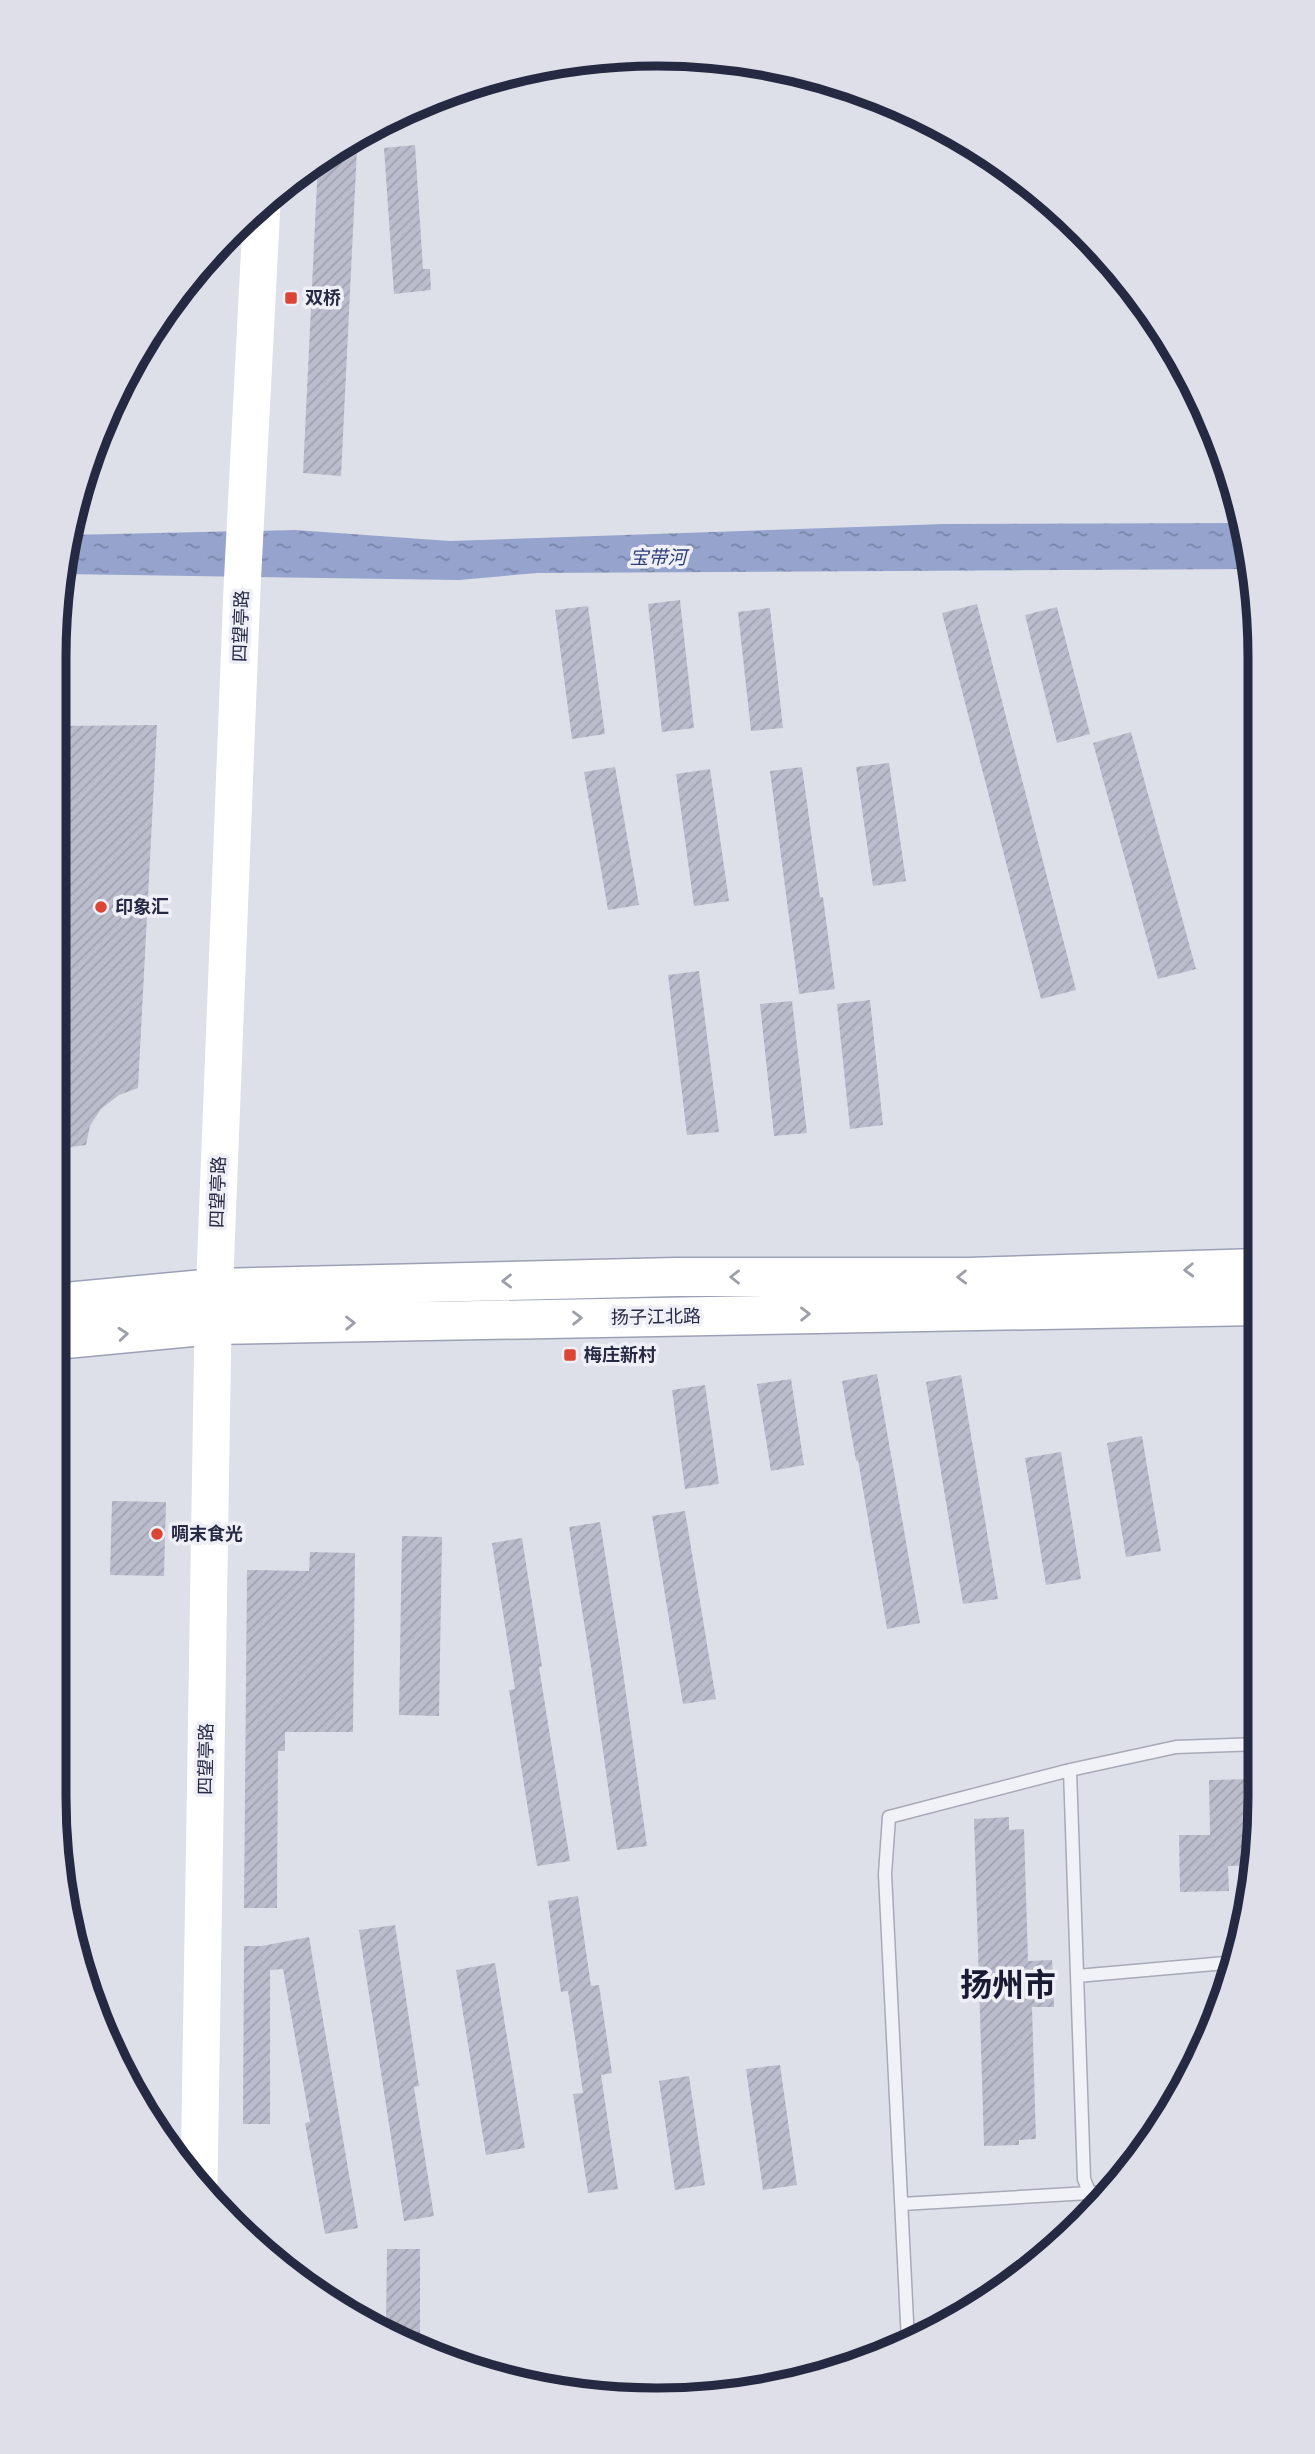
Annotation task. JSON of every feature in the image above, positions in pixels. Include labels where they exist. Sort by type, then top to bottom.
[{"type":"main road","points":[[66,1302],[214,1288],[676,1277],[968,1277],[1248,1268]]},
{"type":"main road","name":"扬子江北路","points":[[66,1339],[213,1325],[1248,1306]]},
{"type":"street","name":"四望亭路","points":[[199,2169],[214,1288],[242,589],[260,221]]},
{"type":"lane","points":[[908,2332],[885,1874],[889,1817],[1070,1770],[1176,1747],[1248,1744]]},
{"type":"lane","points":[[1070,1770],[1084,2179],[1092,2197]]},
{"type":"lane","points":[[1077,1976],[1224,1963]]},
{"type":"lane","points":[[902,2204],[1096,2193]]},
{"type":"water","name":"宝带河","points":[[1232,523],[1241,569],[537,573],[459,580],[73,574],[80,535],[295,530],[450,541],[944,524]]},
{"type":"building","points":[[415,145],[423,269],[430,269],[431,290],[394,294],[384,148]]},
{"type":"building","points":[[357,149],[341,476],[303,473],[317,175]]},
{"type":"building","points":[[680,600],[694,728],[662,732],[648,604]]},
{"type":"building","points":[[977,604],[1076,990],[1041,999],[942,613]]},
{"type":"building","points":[[588,606],[605,734],[572,739],[555,610]]},
{"type":"building","points":[[1057,607],[1090,734],[1057,743],[1025,615]]},
{"type":"building","points":[[770,608],[783,728],[751,731],[738,612]]},
{"type":"building","name":"印象汇","points":[[157,725],[138,1088],[119,1095],[101,1109],[90,1126],[86,1145],[66,1148],[66,726]]},
{"type":"building","points":[[1131,732],[1196,969],[1158,979],[1093,743]]},
{"type":"building","points":[[889,763],[906,881],[873,886],[856,767]]},
{"type":"building","points":[[615,767],[639,905],[608,910],[584,772]]},
{"type":"building","points":[[802,767],[835,989],[799,994],[770,771]]},
{"type":"building","points":[[710,769],[729,901],[694,906],[676,774]]},
{"type":"building","points":[[699,971],[719,1132],[687,1135],[668,975]]},
{"type":"building","points":[[870,1000],[883,1125],[850,1129],[837,1004]]},
{"type":"building","points":[[792,1001],[807,1133],[774,1136],[760,1004]]},
{"type":"building","points":[[877,1374],[920,1623],[887,1629],[842,1381]]},
{"type":"building","points":[[961,1375],[998,1599],[963,1604],[926,1382]]},
{"type":"building","points":[[791,1379],[804,1465],[771,1471],[757,1384]]},
{"type":"building","points":[[705,1385],[719,1484],[685,1489],[672,1390]]},
{"type":"building","points":[[1142,1436],[1161,1551],[1126,1557],[1107,1443]]},
{"type":"building","points":[[1061,1452],[1081,1579],[1046,1585],[1025,1458]]},
{"type":"building","points":[[112,1501],[166,1502],[164,1576],[110,1575]]},
{"type":"building","points":[[685,1511],[716,1699],[683,1704],[652,1516]]},
{"type":"building","points":[[600,1522],[647,1846],[617,1850],[569,1527]]},
{"type":"building","points":[[402,1536],[442,1537],[439,1716],[399,1715]]},
{"type":"building","points":[[522,1538],[542,1667],[539,1667],[570,1861],[537,1866],[509,1690],[515,1689],[492,1543]]},
{"type":"building","points":[[310,1552],[355,1553],[353,1732],[285,1732],[285,1751],[278,1751],[277,1908],[244,1908],[247,1570],[309,1571]]},
{"type":"building","points":[[1248,1779],[1244,1865],[1228,1866],[1229,1891],[1180,1892],[1179,1835],[1210,1835],[1209,1780]]},
{"type":"building","points":[[1009,1817],[1009,1830],[1024,1829],[1028,1961],[1052,1960],[1054,2007],[1032,2007],[1036,2139],[1019,2140],[1019,2145],[984,2146],[974,1819]]},
{"type":"building","points":[[578,1896],[591,1986],[599,1985],[612,2073],[601,2075],[618,2189],[588,2193],[573,2094],[583,2093],[568,1991],[561,1992],[548,1901]]},
{"type":"building","points":[[395,1925],[419,2086],[414,2087],[434,2216],[404,2221],[359,1930]]},
{"type":"building","points":[[309,1937],[358,2228],[325,2234],[305,2123],[310,2122],[283,1969],[270,1970],[270,2124],[243,2124],[244,1946],[262,1946]]},
{"type":"building","points":[[495,1963],[525,2148],[486,2155],[456,1970]]},
{"type":"building","points":[[780,2065],[797,2185],[763,2190],[746,2069]]},
{"type":"building","points":[[689,2076],[705,2185],[675,2190],[659,2081]]},
{"type":"building","points":[[387,2249],[420,2249],[420,2338],[386,2321]]},
{"type":"place","name":"双桥","points":[[291,298]]},
{"type":"place","name":"印象汇","points":[[101,907]]},
{"type":"place","name":"梅庄新村","points":[[570,1355]]},
{"type":"place","name":"啁末食光","points":[[157,1534]]},
{"type":"district","name":"扬州市","points":[[1008,1985]]}]
